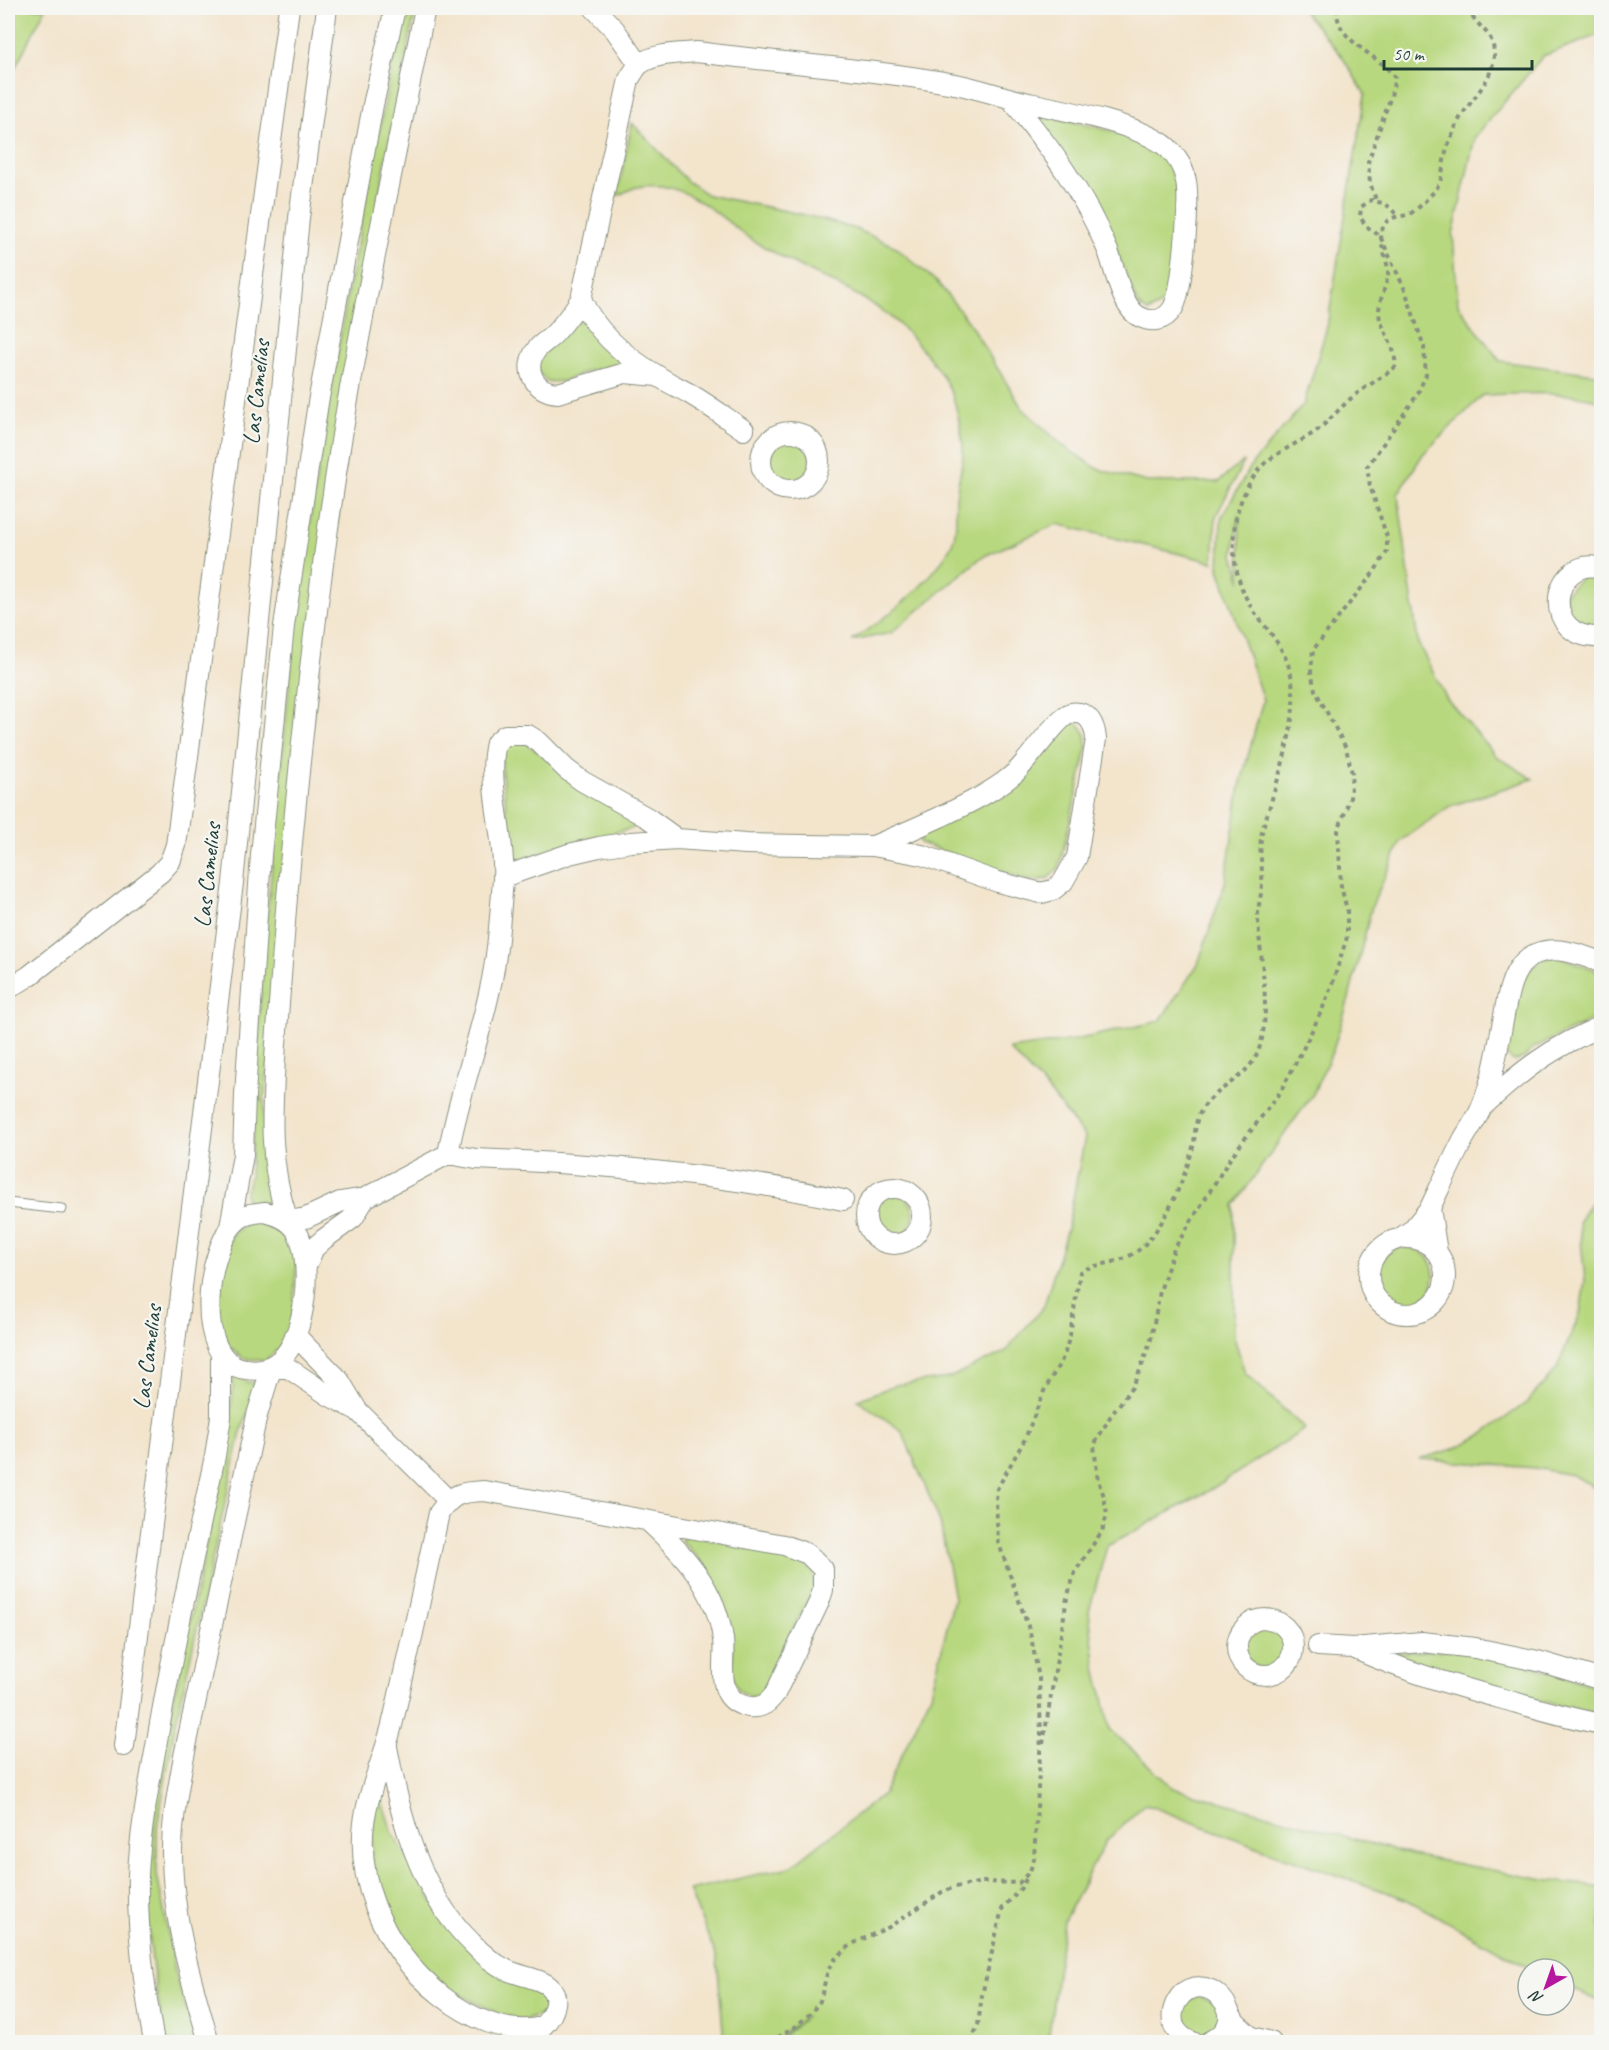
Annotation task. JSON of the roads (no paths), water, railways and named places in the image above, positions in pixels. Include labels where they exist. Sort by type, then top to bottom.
[{"type":"street","points":[[8,989],[29,976],[160,873],[170,862],[176,845],[289,8]]},
{"type":"street","name":"Las Camelias","points":[[124,1746],[233,883],[299,218],[327,8]]},
{"type":"street","points":[[154,2043],[139,1922],[138,1875],[141,1830],[162,1710],[215,1456],[221,1417],[220,1354],[210,1320],[209,1296],[213,1270],[222,1242],[230,1227],[243,1155],[261,855],[284,626],[324,370],[374,105],[395,8]]},
{"type":"street","points":[[288,1221],[279,1195],[272,1148],[272,1102],[300,754],[327,534],[352,373],[425,8]]},
{"type":"street","points":[[594,8],[620,37],[639,64]]},
{"type":"street","points":[[657,376],[625,374],[558,393],[540,388],[534,381],[531,371],[537,349],[566,321],[581,299],[629,79],[639,64],[658,57],[696,52],[870,72],[962,86],[1081,114],[1153,138],[1176,156],[1186,179],[1188,210],[1179,292],[1173,308],[1167,315],[1156,321],[1147,320],[1130,310],[1110,256],[1085,201],[1067,171],[1011,99]]},
{"type":"street","points":[[581,299],[586,311],[602,332],[629,356],[744,430],[752,440],[761,459],[762,470],[774,485],[793,490],[803,487],[817,472],[818,453],[806,437],[797,433],[778,434],[744,430]]},
{"type":"street","points":[[761,459],[765,445],[778,434]]},
{"type":"street","points":[[1602,568],[1584,567],[1573,572],[1562,586],[1557,604],[1567,626],[1577,634],[1589,638],[1602,637]]},
{"type":"street","points":[[503,877],[569,854],[599,847],[677,839],[746,844],[873,846],[922,855],[1025,890],[1041,893],[1053,890],[1063,882],[1077,856],[1096,739],[1095,726],[1082,714],[1071,713],[1053,727],[1022,767],[1005,782],[979,799],[905,834],[873,846]]},
{"type":"street","points":[[448,1154],[455,1116],[476,1050],[491,988],[503,877],[494,767],[496,743],[505,735],[528,735],[539,742],[574,775],[648,818],[677,839]]},
{"type":"street","points":[[1430,1208],[1437,1252],[1443,1264],[1445,1277],[1443,1290],[1426,1310],[1413,1314],[1400,1314],[1388,1310],[1371,1290],[1370,1264],[1377,1252],[1386,1244],[1412,1230],[1430,1208],[1482,1107],[1494,1068],[1508,995],[1520,965],[1542,951],[1558,950],[1575,953],[1602,963]]},
{"type":"street","points":[[1482,1107],[1543,1055],[1602,1026]]},
{"type":"street","points":[[288,1221],[306,1218],[340,1202],[365,1198],[448,1154],[476,1159],[651,1170],[797,1190],[843,1200],[853,1207],[866,1222],[870,1232],[886,1243],[896,1244],[913,1237],[922,1220],[922,1210],[918,1201],[903,1189],[893,1187],[875,1194],[843,1200]]},
{"type":"street","points":[[866,1222],[867,1207],[875,1194]]},
{"type":"street","points":[[306,1266],[314,1248],[353,1218],[365,1198]]},
{"type":"street","points":[[220,1354],[242,1369],[260,1370],[282,1359],[295,1335],[303,1311],[306,1286],[306,1266],[301,1240],[288,1221],[265,1212],[252,1213],[240,1218],[230,1227]]},
{"type":"street","points":[[1399,1239],[1420,1240],[1437,1252]]},
{"type":"street","points":[[295,1335],[339,1380],[357,1410],[448,1500]]},
{"type":"street","points":[[272,1366],[288,1368],[328,1395],[357,1410]]},
{"type":"street","points":[[209,2043],[194,1990],[174,1899],[172,1852],[175,1809],[183,1756],[257,1415],[272,1366]]},
{"type":"street","points":[[387,1747],[395,1790],[415,1856],[435,1897],[455,1925],[486,1957],[506,1970],[543,1982],[551,1988],[556,2000],[555,2010],[542,2027],[521,2030],[498,2025],[452,2004],[430,1987],[408,1964],[377,1914],[363,1858],[363,1830],[369,1796],[387,1747],[440,1513],[448,1500],[463,1492],[484,1491],[784,1545],[808,1554],[823,1569],[823,1590],[775,1694],[766,1704],[756,1707],[744,1706],[733,1699],[726,1690],[723,1640],[712,1597],[702,1578],[689,1562],[648,1521]]},
{"type":"street","points":[[1318,1646],[1289,1662],[1274,1674],[1255,1674],[1247,1669],[1237,1653],[1237,1643],[1246,1626],[1264,1619],[1273,1620],[1298,1639],[1318,1646],[1353,1648],[1422,1642],[1475,1647],[1538,1660],[1602,1680]]},
{"type":"street","points":[[1288,1632],[1293,1647],[1289,1662]]},
{"type":"street","points":[[1353,1648],[1389,1665],[1466,1689],[1602,1725]]},
{"type":"street","points":[[1193,2043],[1181,2036],[1176,2028],[1173,2009],[1177,2000],[1184,1993],[1202,1987],[1220,1994],[1235,2022],[1250,2036],[1271,2043]]},
{"type":"street","points":[[1213,2041],[1227,2026],[1229,2011]]},
{"type":"street","points":[[1213,2041],[1250,2036]]},
{"type":"lane","points":[[8,1203],[62,1209]]}]
